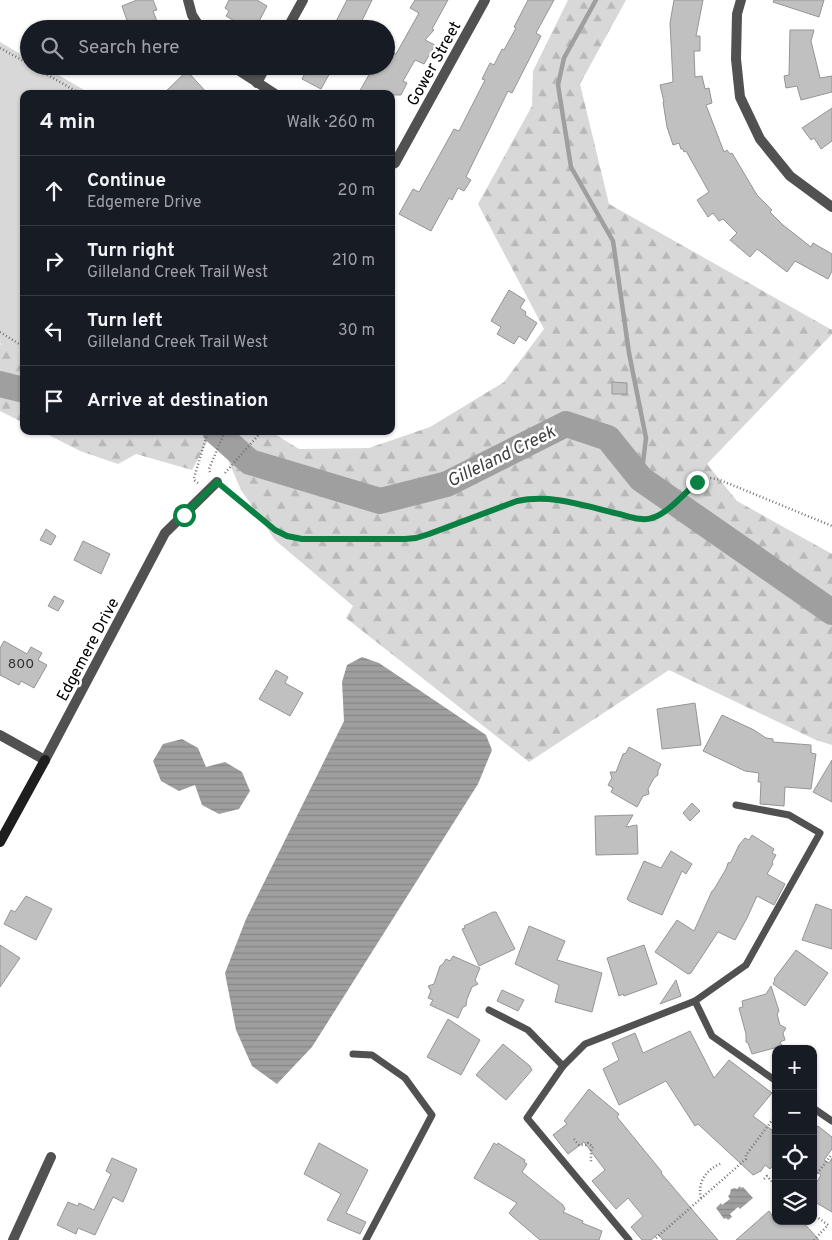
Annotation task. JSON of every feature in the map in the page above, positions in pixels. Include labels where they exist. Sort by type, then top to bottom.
[{"type":"street","points":[[188,0],[195,20]]},
{"type":"street","points":[[292,20],[303,0]]},
{"type":"street","name":"Gower Street","points":[[395,159],[485,0]]},
{"type":"street","points":[[741,0],[737,14],[736,59],[740,97],[760,139],[790,176],[832,207]]},
{"type":"street","points":[[245,75],[268,90]]},
{"type":"street","points":[[257,83],[261,75]]},
{"type":"street","name":"Edgemere Drive","points":[[0,842],[165,533],[217,482]]},
{"type":"street","points":[[0,735],[45,760]]},
{"type":"street","points":[[13,1240],[51,1157]]},
{"type":"lane","points":[[629,1240],[527,1118],[562,1066],[585,1044],[695,1001],[746,965],[820,833],[789,815],[736,805]]},
{"type":"lane","points":[[695,1001],[712,1036],[772,1078]]},
{"type":"lane","points":[[489,1010],[528,1030],[562,1066]]},
{"type":"lane","points":[[353,1054],[372,1056],[405,1078],[432,1115],[366,1240]]},
{"type":"lane","points":[[817,1111],[832,1121]]},
{"type":"path","points":[[0,48],[20,59]]},
{"type":"path","points":[[48,75],[74,90]]},
{"type":"path","points":[[0,332],[20,344]]},
{"type":"path","points":[[201,486],[194,478],[207,435]]},
{"type":"path","points":[[223,435],[209,470],[212,477],[275,530],[287,536],[302,539],[416,538],[517,501],[531,498],[562,500],[636,518],[651,519],[662,514],[697,482],[708,478],[720,480],[832,526]]},
{"type":"path","points":[[235,462],[259,435]]},
{"type":"path","points":[[656,1238],[746,1159],[746,1155],[772,1120]]},
{"type":"path","points":[[574,1139],[579,1145],[587,1145],[588,1143],[593,1147],[590,1149],[591,1162]]},
{"type":"path","points":[[817,1174],[832,1154]]},
{"type":"path","points":[[701,1198],[700,1188],[702,1180],[714,1166],[722,1163]]},
{"type":"path","points":[[764,1178],[767,1176],[772,1182]]},
{"type":"path","points":[[814,1240],[828,1225],[817,1217]]},
{"type":"green space","points":[[568,0],[626,0],[580,84],[609,204],[832,330],[832,334],[707,464],[737,501],[832,554],[832,745],[816,740],[669,670],[529,762],[346,618],[353,606],[275,540],[241,490],[228,460],[229,435],[276,435],[299,449],[369,448],[430,427],[504,382],[544,329],[478,204],[532,106],[533,71]]},
{"type":"green space","points":[[0,42],[20,54],[20,75],[58,75],[84,90],[20,90],[20,353],[6,348],[0,343]]},
{"type":"green space","points":[[0,344],[20,352],[20,421],[0,411]]},
{"type":"green space","points":[[49,435],[211,435],[192,470],[136,454],[118,464],[80,451]]},
{"type":"shaded area","points":[[362,657],[379,663],[486,735],[492,750],[478,784],[312,1047],[277,1084],[252,1066],[236,1030],[225,973],[246,919],[344,721],[342,682],[347,665]]},
{"type":"shaded area","points":[[182,739],[198,748],[206,767],[225,762],[242,772],[250,791],[239,809],[219,814],[202,805],[195,785],[179,791],[161,781],[153,761],[163,744]]},
{"type":"shaded area","points":[[740,1186],[753,1198],[740,1209],[738,1207],[730,1214],[732,1217],[728,1220],[724,1219],[716,1208],[721,1203],[722,1205],[730,1199],[728,1196],[731,1189],[737,1189]]},
{"type":"building","points":[[137,0],[153,0],[157,10],[153,11],[156,20],[127,20],[122,6]]},
{"type":"building","points":[[229,0],[257,0],[267,6],[260,20],[233,20],[226,16],[229,11],[225,8]]},
{"type":"building","points":[[347,0],[372,0],[362,20],[337,20]]},
{"type":"building","points":[[415,0],[448,0],[432,29],[434,30],[425,40],[435,45],[424,64],[415,60],[403,81],[407,83],[401,95],[395,95],[395,90],[360,90],[369,75],[395,75],[395,54],[419,13],[410,8]]},
{"type":"building","points":[[528,0],[554,0],[536,33],[541,36],[512,93],[508,91],[466,177],[471,180],[464,191],[458,188],[452,200],[449,198],[431,231],[399,214],[413,189],[419,192],[454,129],[459,131],[485,80],[482,79],[490,63],[494,65],[502,49],[504,50]]},
{"type":"building","points":[[674,0],[703,0],[696,36],[700,36],[700,51],[694,51],[695,77],[702,76],[705,89],[709,88],[712,103],[706,105],[724,152],[727,150],[730,154],[732,153],[757,195],[772,210],[770,212],[783,225],[811,247],[813,243],[832,254],[832,271],[828,279],[795,261],[787,272],[757,249],[750,257],[730,240],[737,233],[723,219],[719,221],[713,213],[708,217],[697,200],[709,192],[686,151],[684,152],[681,149],[679,143],[673,145],[667,127],[660,85],[673,82],[670,23]]},
{"type":"building","points":[[774,0],[824,0],[819,17],[773,2]]},
{"type":"building","points":[[790,30],[814,30],[811,41],[820,78],[832,76],[832,92],[801,100],[797,86],[786,88],[784,76],[789,75]]},
{"type":"building","points":[[183,75],[191,75],[204,90],[167,90]]},
{"type":"building","points":[[304,75],[329,75],[321,89],[302,79]]},
{"type":"building","points":[[832,108],[832,141],[821,149],[814,138],[811,140],[802,128]]},
{"type":"building","points":[[509,290],[525,300],[520,308],[526,312],[525,315],[537,323],[526,341],[519,336],[514,344],[497,334],[501,327],[491,321]]},
{"type":"building","points":[[612,382],[627,383],[627,394],[612,394]]},
{"type":"building","points":[[46,529],[56,536],[51,545],[40,540]]},
{"type":"building","points":[[83,541],[110,554],[101,574],[74,560]]},
{"type":"building","points":[[54,596],[64,601],[58,611],[48,606]]},
{"type":"building","points":[[4,641],[27,654],[31,647],[42,653],[38,660],[47,665],[34,688],[21,681],[19,685],[0,675],[0,648]]},
{"type":"building","points":[[276,670],[288,677],[285,683],[303,693],[290,716],[259,699]]},
{"type":"building","points":[[695,703],[701,745],[662,749],[657,709]]},
{"type":"building","points":[[722,715],[754,730],[766,738],[773,739],[773,742],[811,745],[811,753],[816,754],[811,789],[785,787],[784,806],[760,804],[761,782],[758,782],[759,773],[745,771],[703,751]]},
{"type":"building","points":[[629,747],[661,764],[658,775],[654,778],[648,789],[649,794],[643,796],[637,807],[611,792],[613,788],[608,785],[612,778],[610,772],[616,772],[623,754],[626,753]]},
{"type":"building","points":[[832,760],[832,802],[813,792]]},
{"type":"building","points":[[692,803],[700,811],[690,821],[683,813]]},
{"type":"building","points":[[633,815],[626,827],[637,825],[638,854],[596,855],[595,816]]},
{"type":"building","points":[[752,835],[774,849],[772,853],[776,855],[767,874],[785,884],[774,905],[757,896],[735,940],[718,932],[691,973],[688,974],[655,952],[677,920],[694,931],[712,891],[728,863],[731,862],[739,845],[745,838],[749,840]]},
{"type":"building","points":[[671,851],[692,864],[686,874],[682,871],[662,915],[629,901],[627,899],[644,861],[661,868]]},
{"type":"building","points":[[26,896],[52,909],[36,940],[4,924],[11,910],[15,912]]},
{"type":"building","points":[[816,904],[832,910],[832,949],[802,940]]},
{"type":"building","points":[[496,912],[515,949],[479,966],[462,929],[465,928],[464,926]]},
{"type":"building","points":[[529,926],[565,941],[557,960],[602,973],[592,1012],[555,1002],[559,985],[515,964]]},
{"type":"building","points":[[0,945],[20,958],[0,987]]},
{"type":"building","points":[[644,945],[657,984],[624,996],[623,994],[619,996],[607,958]]},
{"type":"building","points":[[796,950],[828,973],[805,1006],[773,984],[774,979]]},
{"type":"building","points":[[453,956],[480,968],[475,980],[478,984],[472,987],[466,1006],[463,1007],[458,1018],[430,1005],[433,1000],[428,998],[431,991],[428,986],[434,984],[440,966],[446,959],[450,961]]},
{"type":"building","points":[[676,980],[681,996],[660,1004]]},
{"type":"building","points":[[771,986],[779,1011],[777,1014],[780,1025],[786,1028],[783,1033],[785,1040],[780,1042],[782,1045],[772,1045],[772,1049],[752,1054],[746,1042],[746,1034],[739,1008],[743,1007],[742,1001],[766,994]]},
{"type":"building","points":[[502,990],[524,1000],[518,1011],[497,1001]]},
{"type":"building","points":[[448,1019],[480,1040],[461,1075],[427,1057]]},
{"type":"building","points":[[690,1031],[714,1078],[729,1060],[772,1093],[753,1116],[772,1130],[772,1167],[770,1169],[765,1165],[761,1171],[753,1175],[698,1124],[695,1126],[666,1081],[619,1105],[603,1069],[619,1060],[612,1043],[635,1033],[643,1053]]},
{"type":"building","points":[[503,1044],[530,1066],[532,1070],[506,1100],[476,1075]]},
{"type":"building","points":[[589,1089],[619,1114],[617,1117],[661,1173],[718,1240],[663,1240],[658,1234],[651,1240],[642,1240],[631,1227],[643,1216],[628,1198],[616,1209],[592,1181],[605,1170],[584,1142],[568,1154],[553,1135],[567,1124],[564,1121]]},
{"type":"building","points":[[818,1126],[832,1137],[832,1149],[824,1160],[829,1163],[832,1158],[832,1212],[817,1203],[817,1182],[821,1175],[817,1172]]},
{"type":"building","points":[[319,1143],[368,1170],[346,1213],[366,1222],[360,1234],[327,1220],[341,1194],[304,1174]]},
{"type":"building","points":[[494,1143],[497,1145],[498,1143],[525,1160],[524,1162],[527,1164],[522,1172],[563,1205],[565,1209],[563,1212],[583,1221],[582,1223],[602,1231],[599,1240],[540,1240],[512,1216],[509,1213],[517,1203],[474,1178]]},
{"type":"building","points":[[112,1158],[137,1169],[123,1202],[113,1197],[95,1235],[78,1228],[76,1234],[57,1225],[68,1202],[78,1206],[79,1203],[94,1210],[111,1174],[106,1171]]},
{"type":"building","points":[[769,1211],[772,1215],[772,1225],[806,1225],[819,1240],[736,1240]]},
{"type":"waterway","points":[[596,0],[564,58],[558,85],[571,167],[613,241],[629,353],[646,438],[641,479]]},
{"type":"waterway","name":"Gilleland Creek","points":[[0,384],[20,389]]},
{"type":"waterway","name":"Gilleland Creek","points":[[220,435],[250,462],[380,501],[447,484],[566,424],[608,438],[641,479],[832,612]]},
{"type":"waterway","name":"Gilleland Creek","points":[[829,610],[832,607]]},
{"type":"route","points":[[184,515],[217,482],[275,530],[287,536],[302,539],[405,539],[429,534],[517,501],[531,498],[562,500],[636,518],[651,519],[662,514],[697,482]]}]
